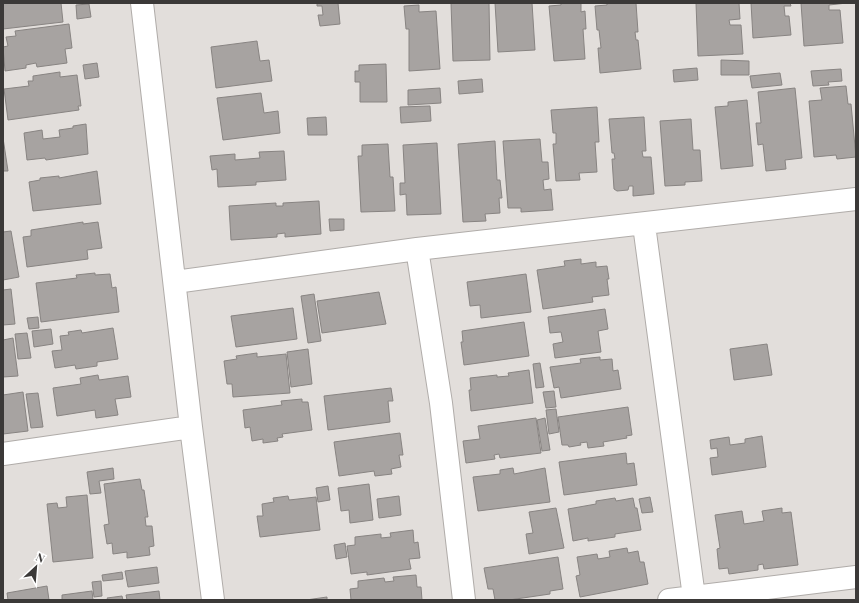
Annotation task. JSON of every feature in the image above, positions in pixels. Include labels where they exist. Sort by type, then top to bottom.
[{"type":"street","points":[[142,3],[191,427],[213,600]]},
{"type":"street","points":[[175,282],[416,249],[644,225],[856,200]]},
{"type":"street","points":[[644,225],[694,597]]},
{"type":"street","points":[[416,249],[441,403],[464,600]]},
{"type":"street","points":[[3,454],[191,427]]},
{"type":"street","points":[[669,600],[694,597],[793,593],[856,577]]},
{"type":"building","points":[[3,3],[61,3],[63,22],[3,29]]},
{"type":"building","points":[[317,3],[338,3],[340,24],[320,26],[318,15],[323,15],[322,6],[317,6]]},
{"type":"building","points":[[451,3],[489,3],[490,60],[453,61]]},
{"type":"building","points":[[495,3],[532,3],[535,50],[498,52]]},
{"type":"building","points":[[561,3],[581,3],[581,12],[585,11],[586,29],[583,29],[585,59],[554,61],[549,6],[561,5]]},
{"type":"building","points":[[607,3],[636,3],[638,32],[635,32],[636,40],[638,40],[641,69],[600,73],[598,48],[601,48],[599,30],[597,30],[595,6],[607,5]]},
{"type":"building","points":[[696,3],[739,3],[740,19],[729,20],[730,25],[741,25],[743,54],[698,56]]},
{"type":"building","points":[[751,3],[790,3],[791,6],[784,6],[785,16],[789,16],[791,35],[753,38]]},
{"type":"building","points":[[801,3],[847,3],[829,5],[829,10],[840,10],[843,43],[804,46]]},
{"type":"building","points":[[89,4],[91,17],[77,19],[76,5]]},
{"type":"building","points":[[419,5],[419,12],[436,11],[440,69],[409,71],[409,29],[406,29],[404,6]]},
{"type":"building","points":[[69,24],[72,48],[65,49],[67,63],[37,67],[36,63],[26,65],[26,68],[5,71],[3,47],[8,46],[6,37],[16,36],[15,31]]},
{"type":"building","points":[[257,41],[260,61],[269,60],[272,81],[216,88],[211,47]]},
{"type":"building","points":[[721,60],[749,61],[749,75],[721,75]]},
{"type":"building","points":[[97,63],[99,77],[85,79],[83,65]]},
{"type":"building","points":[[386,64],[387,102],[360,102],[360,82],[355,82],[355,71],[359,71],[359,65]]},
{"type":"building","points":[[697,68],[698,80],[674,82],[673,70]]},
{"type":"building","points":[[841,69],[842,81],[828,82],[829,85],[813,86],[811,71]]},
{"type":"building","points":[[60,72],[60,77],[77,75],[81,106],[78,106],[79,110],[8,120],[4,89],[29,86],[28,81],[33,81],[33,76]]},
{"type":"building","points":[[780,73],[782,85],[752,88],[750,76]]},
{"type":"building","points":[[482,79],[483,92],[459,94],[458,81]]},
{"type":"building","points":[[846,86],[848,104],[851,104],[856,157],[837,159],[836,155],[814,157],[809,101],[822,100],[820,88]]},
{"type":"building","points":[[440,88],[441,103],[408,105],[408,90]]},
{"type":"building","points":[[795,88],[802,158],[785,160],[786,169],[766,171],[763,144],[758,145],[756,123],[761,123],[758,92]]},
{"type":"building","points":[[261,93],[264,113],[278,111],[280,133],[223,140],[217,98]]},
{"type":"building","points":[[747,100],[753,166],[721,169],[715,107],[728,106],[728,102]]},
{"type":"building","points":[[430,106],[431,121],[401,123],[400,107]]},
{"type":"building","points":[[597,107],[599,142],[595,142],[597,172],[579,173],[580,180],[556,181],[553,144],[556,144],[556,133],[553,133],[551,110]]},
{"type":"building","points":[[326,117],[327,135],[308,135],[307,118]]},
{"type":"building","points":[[644,117],[646,151],[642,151],[643,157],[651,157],[654,194],[633,196],[633,186],[629,186],[628,190],[617,191],[614,189],[612,159],[615,159],[614,153],[612,153],[609,119]]},
{"type":"building","points":[[691,119],[693,150],[700,150],[702,181],[685,182],[685,185],[665,186],[660,121]]},
{"type":"building","points":[[86,124],[88,154],[46,160],[45,158],[27,160],[24,133],[42,130],[43,139],[60,137],[59,130]]},
{"type":"building","points":[[3,138],[8,171],[3,171]]},
{"type":"building","points":[[540,139],[542,162],[548,162],[549,179],[543,180],[544,190],[551,189],[553,210],[521,212],[521,208],[508,208],[503,141]]},
{"type":"building","points":[[495,141],[497,180],[500,180],[502,198],[499,198],[500,213],[485,214],[486,221],[463,222],[458,144]]},
{"type":"building","points":[[437,143],[441,214],[407,215],[406,194],[400,195],[400,183],[405,183],[403,145]]},
{"type":"building","points":[[388,144],[390,177],[393,177],[395,211],[361,212],[358,156],[362,156],[362,145]]},
{"type":"building","points":[[284,151],[286,180],[256,182],[256,185],[218,187],[217,169],[212,170],[210,156],[235,154],[235,160],[260,158],[259,152]]},
{"type":"building","points":[[97,171],[101,204],[33,211],[29,182],[40,180],[40,178],[59,176],[59,178]]},
{"type":"building","points":[[319,201],[321,234],[285,237],[285,233],[277,234],[277,237],[231,240],[229,206],[276,203],[276,206],[283,206],[283,203]]},
{"type":"building","points":[[329,219],[344,219],[344,230],[330,231]]},
{"type":"building","points":[[83,222],[83,224],[98,222],[102,248],[87,250],[88,259],[27,267],[23,237],[31,236],[31,230]]},
{"type":"building","points":[[11,231],[19,277],[3,280],[3,232]]},
{"type":"building","points":[[581,259],[581,264],[596,262],[596,267],[607,266],[609,295],[592,297],[593,302],[543,309],[537,270],[565,266],[564,261]]},
{"type":"building","points":[[95,273],[95,275],[110,274],[112,288],[116,287],[119,312],[41,322],[36,283],[77,278],[76,275]]},
{"type":"building","points":[[526,274],[531,312],[481,318],[480,305],[470,306],[467,282]]},
{"type":"building","points":[[11,289],[15,324],[3,325],[3,290]]},
{"type":"building","points":[[379,292],[386,324],[322,333],[317,301]]},
{"type":"building","points":[[314,294],[321,341],[308,343],[301,296]]},
{"type":"building","points":[[293,308],[297,339],[236,347],[231,316]]},
{"type":"building","points":[[605,309],[608,329],[598,331],[601,352],[555,358],[553,344],[563,342],[561,332],[550,333],[548,317]]},
{"type":"building","points":[[38,317],[39,328],[29,329],[27,318]]},
{"type":"building","points":[[524,322],[529,356],[464,365],[461,342],[463,342],[462,331]]},
{"type":"building","points":[[113,328],[118,359],[97,362],[97,366],[76,369],[75,365],[55,368],[52,351],[62,350],[60,336],[69,335],[68,332],[81,330],[82,333]]},
{"type":"building","points":[[51,329],[53,344],[34,347],[32,331]]},
{"type":"building","points":[[27,333],[31,358],[18,359],[15,334]]},
{"type":"building","points":[[13,338],[18,376],[3,377],[3,340]]},
{"type":"building","points":[[767,344],[772,375],[734,380],[730,349]]},
{"type":"building","points":[[308,349],[312,384],[291,387],[287,352]]},
{"type":"building","points":[[257,353],[257,357],[286,354],[290,393],[233,397],[232,384],[227,384],[224,361],[237,359],[236,356]]},
{"type":"building","points":[[600,357],[600,360],[612,359],[613,371],[618,370],[621,389],[561,398],[559,387],[554,388],[550,367],[581,363],[580,359]]},
{"type":"building","points":[[540,363],[544,387],[536,388],[533,364]]},
{"type":"building","points":[[529,370],[533,403],[471,411],[469,390],[471,390],[470,378],[497,375],[497,377],[509,376],[508,373]]},
{"type":"building","points":[[98,375],[99,380],[128,376],[131,397],[115,399],[118,415],[96,418],[95,410],[57,416],[53,388],[81,384],[80,378]]},
{"type":"building","points":[[391,388],[393,401],[388,401],[390,422],[328,430],[324,396]]},
{"type":"building","points":[[554,391],[556,407],[546,408],[543,392]]},
{"type":"building","points":[[23,392],[28,431],[3,434],[3,395]]},
{"type":"building","points":[[38,393],[43,427],[31,428],[26,394]]},
{"type":"building","points":[[302,399],[302,402],[308,402],[312,430],[282,434],[283,437],[277,438],[278,441],[263,443],[263,439],[252,441],[250,427],[245,428],[243,410],[282,405],[281,401]]},
{"type":"building","points":[[628,407],[632,435],[626,436],[627,438],[603,442],[604,446],[588,448],[587,442],[580,443],[581,445],[569,447],[568,445],[562,445],[558,417]]},
{"type":"building","points":[[556,409],[559,432],[549,434],[546,410]]},
{"type":"building","points":[[536,418],[541,453],[500,458],[499,454],[494,455],[495,459],[466,463],[463,441],[480,439],[478,426]]},
{"type":"building","points":[[545,418],[550,450],[542,451],[537,420]]},
{"type":"building","points":[[400,433],[403,455],[399,455],[401,467],[391,469],[392,474],[375,476],[374,471],[339,476],[334,442]]},
{"type":"building","points":[[762,436],[766,467],[712,475],[710,458],[718,457],[717,448],[711,449],[710,440],[729,437],[730,445],[745,443],[745,439]]},
{"type":"building","points":[[626,453],[627,464],[634,463],[637,485],[564,495],[559,462]]},
{"type":"building","points":[[113,468],[114,479],[99,481],[101,493],[90,494],[87,472]]},
{"type":"building","points":[[513,468],[514,474],[545,468],[550,502],[478,511],[473,477],[500,474],[500,470]]},
{"type":"building","points":[[140,479],[142,490],[144,490],[148,517],[145,517],[146,526],[152,526],[154,546],[149,547],[150,555],[127,558],[127,552],[113,554],[112,543],[107,544],[104,525],[109,524],[104,484]]},
{"type":"building","points":[[369,484],[373,520],[350,523],[349,510],[341,511],[338,488]]},
{"type":"building","points":[[328,486],[330,500],[318,502],[316,488]]},
{"type":"building","points":[[87,495],[93,558],[53,562],[47,504],[57,503],[58,508],[67,507],[66,497]]},
{"type":"building","points":[[288,496],[289,500],[316,497],[320,530],[260,537],[257,516],[263,516],[262,504],[274,502],[273,498]]},
{"type":"building","points":[[399,496],[401,515],[379,518],[377,499]]},
{"type":"building","points":[[650,497],[653,512],[642,513],[639,499]]},
{"type":"building","points":[[615,498],[616,501],[633,498],[635,508],[637,508],[641,530],[615,534],[615,537],[588,541],[588,538],[573,541],[568,509],[596,504],[596,501]]},
{"type":"building","points":[[556,508],[564,548],[529,554],[526,534],[533,533],[529,512]]},
{"type":"building","points":[[782,508],[782,513],[791,512],[798,565],[764,569],[763,564],[758,565],[758,570],[729,574],[728,568],[719,569],[717,549],[720,548],[715,515],[742,511],[744,524],[764,521],[762,511]]},
{"type":"building","points":[[413,530],[414,543],[418,542],[420,558],[409,559],[411,569],[367,575],[367,572],[351,574],[347,546],[355,545],[355,537],[381,534],[381,538],[391,537],[390,533]]},
{"type":"building","points":[[345,543],[347,557],[336,559],[334,545]]},
{"type":"building","points":[[627,548],[628,553],[638,551],[640,562],[644,562],[648,584],[580,597],[576,576],[580,575],[577,557],[597,554],[598,559],[610,557],[609,551]]},
{"type":"building","points":[[558,557],[563,589],[550,591],[550,594],[509,600],[495,600],[493,589],[488,589],[484,568]]},
{"type":"building","points":[[157,567],[159,583],[128,587],[125,571]]},
{"type":"building","points":[[122,572],[123,579],[103,581],[102,575]]},
{"type":"building","points":[[416,575],[417,587],[421,587],[422,600],[351,600],[350,589],[358,588],[358,581],[384,578],[385,582],[394,581],[393,577]]},
{"type":"building","points":[[101,581],[102,596],[94,597],[92,582]]},
{"type":"building","points":[[47,586],[49,600],[8,600],[7,593]]},
{"type":"building","points":[[92,591],[93,600],[62,600],[62,595]]},
{"type":"building","points":[[159,591],[160,600],[127,600],[126,595]]},
{"type":"building","points":[[122,596],[123,600],[108,600],[107,598]]},
{"type":"building","points":[[327,597],[327,600],[306,600]]}]
